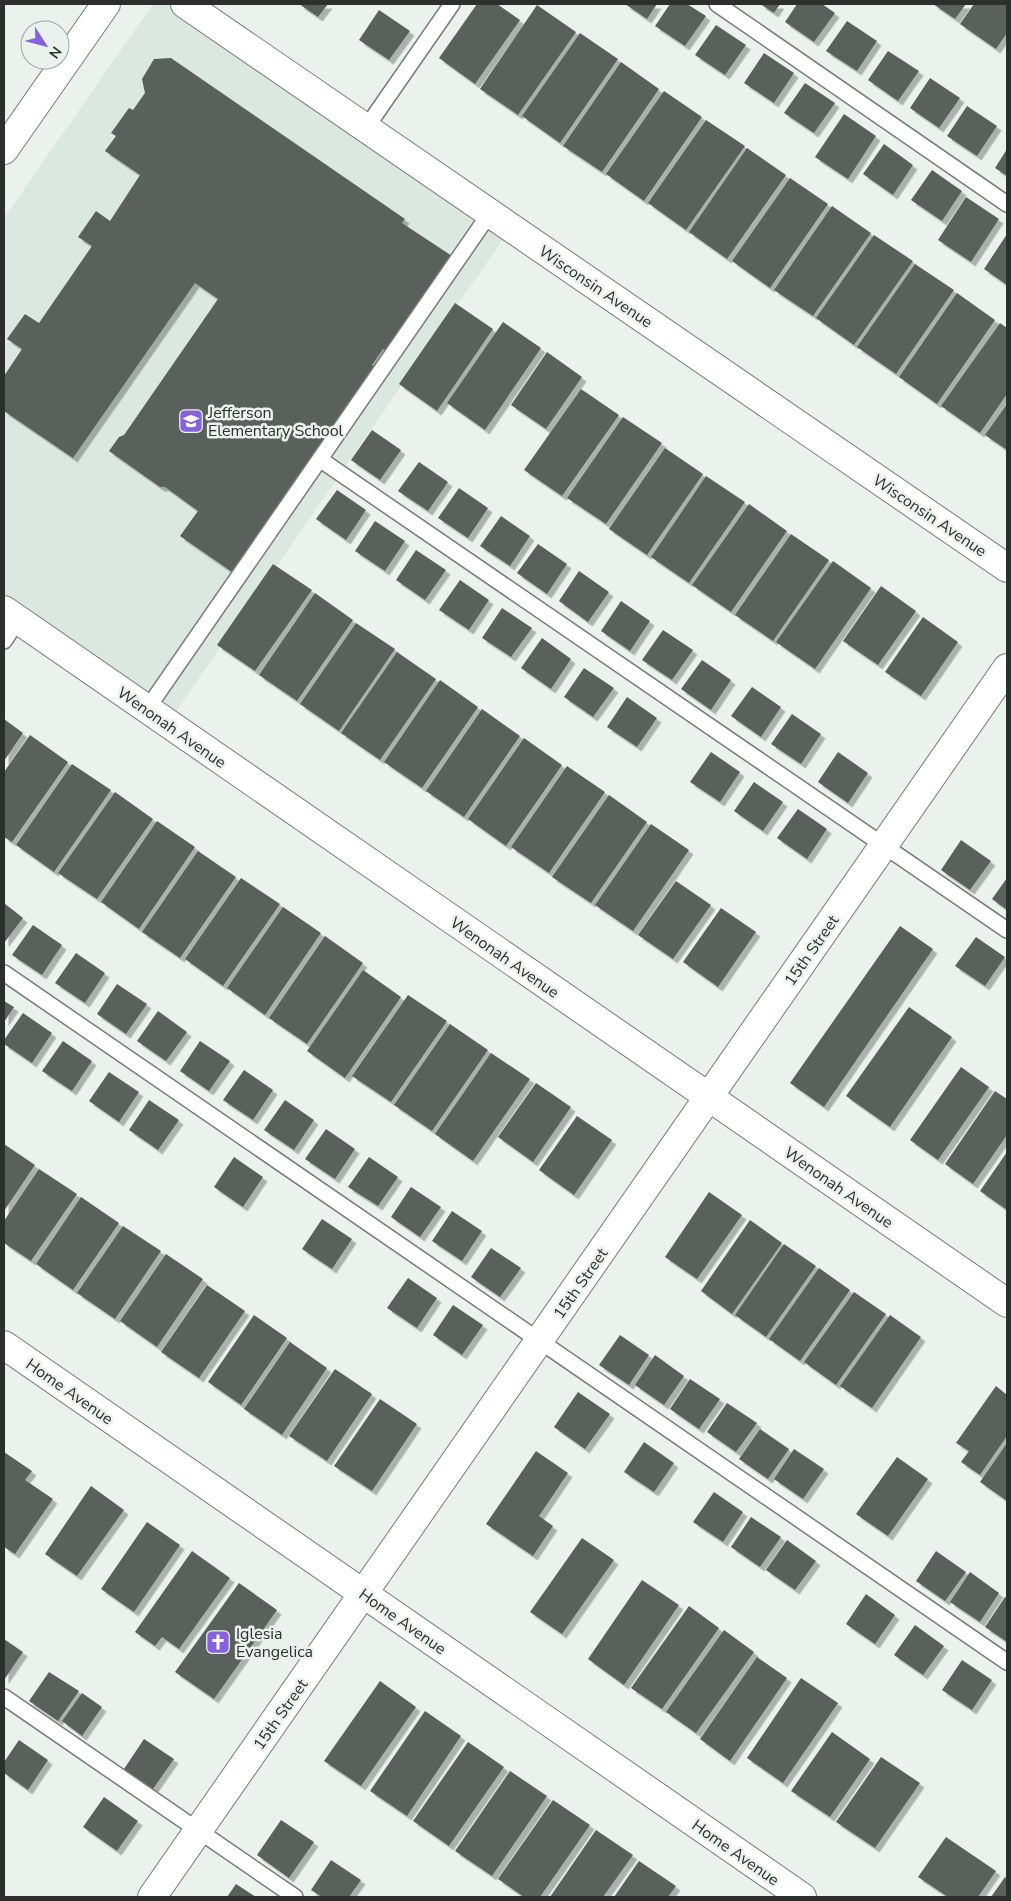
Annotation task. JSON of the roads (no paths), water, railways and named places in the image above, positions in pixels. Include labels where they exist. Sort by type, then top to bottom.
[{"type":"street","points":[[4,150],[106,4]]},
{"type":"street","name":"Wisconsin Avenue","points":[[185,4],[1007,568]]},
{"type":"street","name":"Wenonah Avenue","points":[[9,624],[148,709],[1007,1303]]},
{"type":"street","name":"15th Street","points":[[152,1897],[1007,668]]},
{"type":"street","name":"Home Avenue","points":[[4,1345],[802,1897]]},
{"type":"lane","points":[[366,128],[452,4]]},
{"type":"lane","points":[[718,4],[1007,204]]},
{"type":"lane","points":[[148,709],[490,213]]},
{"type":"lane","points":[[320,460],[1007,930]]},
{"type":"lane","points":[[4,973],[1007,1662]]},
{"type":"lane","points":[[4,1696],[295,1897]]},
{"type":"place","name":"Jefferson Elementary School","points":[[191,421]]},
{"type":"place","name":"Iglesia Evangelica","points":[[218,1642]]}]
